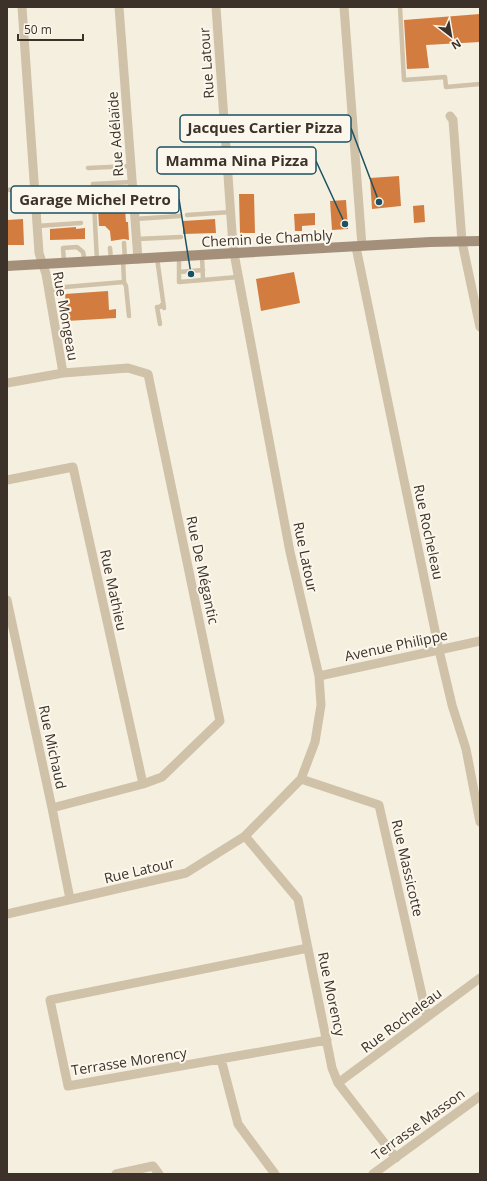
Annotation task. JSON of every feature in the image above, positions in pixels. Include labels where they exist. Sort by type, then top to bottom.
[{"type":"street","name":"Rue Mongeau","points":[[22,7],[39,256],[46,274],[63,373]]},
{"type":"street","name":"Rue Adélaïde","points":[[119,7],[138,259]]},
{"type":"street","name":"Rue Latour","points":[[7,914],[186,873],[244,836],[301,779],[316,742],[321,705],[318,676],[290,552],[238,277],[231,212],[216,7]]},
{"type":"street","name":"Rue Rocheleau","points":[[344,7],[359,246],[439,650],[452,704],[466,749],[480,822]]},
{"type":"street","points":[[450,116],[453,120],[462,242],[480,327]]},
{"type":"street","name":"Chemin de Chambly","points":[[7,266],[359,246],[480,241]]},
{"type":"street","name":"Rue De Mégantic","points":[[7,383],[63,373],[128,368],[148,374],[220,721],[162,777],[143,784],[52,808]]},
{"type":"street","name":"Rue Mathieu","points":[[7,480],[73,467],[143,784]]},
{"type":"street","name":"Rue Michaud","points":[[7,600],[70,899]]},
{"type":"street","name":"Avenue Philippe","points":[[318,676],[480,641]]},
{"type":"street","name":"Rue Massicotte","points":[[301,779],[379,805],[427,1017]]},
{"type":"street","name":"Rue Morency","points":[[244,836],[298,899],[332,1068],[338,1083],[396,1158]]},
{"type":"street","name":"Terrasse Morency","points":[[308,948],[50,1000],[68,1086],[327,1040]]},
{"type":"street","name":"Rue Rocheleau","points":[[338,1083],[480,978]]},
{"type":"street","points":[[221,1059],[238,1124],[275,1174]]},
{"type":"street","name":"Terrasse Masson","points":[[372,1174],[480,1096]]},
{"type":"street","points":[[116,1174],[153,1166],[159,1174]]},
{"type":"lane","points":[[400,7],[404,80],[445,77],[446,87],[480,84]]},
{"type":"lane","points":[[88,168],[131,166]]},
{"type":"lane","points":[[97,261],[93,184],[132,182]]},
{"type":"lane","points":[[7,190],[34,188]]},
{"type":"lane","points":[[187,215],[231,212]]},
{"type":"lane","points":[[135,219],[180,216]]},
{"type":"lane","points":[[37,226],[81,223]]},
{"type":"lane","points":[[136,239],[181,237]]},
{"type":"lane","points":[[124,243],[124,282],[126,286],[129,316]]},
{"type":"lane","points":[[64,263],[63,248],[79,248],[83,252],[85,262]]},
{"type":"lane","points":[[110,248],[111,261]]},
{"type":"lane","points":[[202,256],[203,280]]},
{"type":"lane","points":[[179,257],[179,282],[238,277]]},
{"type":"lane","points":[[157,258],[164,305],[157,307],[160,324]]},
{"type":"lane","points":[[179,272],[203,270]]},
{"type":"lane","points":[[49,291],[65,287],[124,282]]},
{"type":"building","points":[[480,14],[480,42],[426,45],[429,68],[407,69],[404,20]]},
{"type":"building","points":[[399,176],[401,206],[372,209],[370,178]]},
{"type":"building","points":[[122,191],[122,197],[124,197],[126,222],[128,222],[129,240],[124,239],[111,241],[110,231],[105,226],[99,226],[97,192]]},
{"type":"building","points":[[239,194],[254,194],[255,233],[240,233]]},
{"type":"building","points":[[346,200],[348,229],[332,230],[330,201]]},
{"type":"building","points":[[424,205],[425,222],[414,223],[413,206]]},
{"type":"building","points":[[315,213],[315,225],[302,226],[302,231],[295,231],[294,214]]},
{"type":"building","points":[[23,219],[24,245],[7,245],[7,220]]},
{"type":"building","points":[[215,219],[216,233],[183,234],[183,221]]},
{"type":"building","points":[[76,227],[76,229],[85,228],[85,239],[50,240],[50,229]]},
{"type":"building","points":[[294,272],[300,303],[261,311],[256,279]]},
{"type":"building","points":[[108,291],[109,310],[116,309],[116,318],[67,321],[65,294]]},
{"type":"place","name":"Jacques Cartier Pizza","points":[[379,202]]},
{"type":"place","name":"Mamma Nina Pizza","points":[[345,224]]},
{"type":"place","name":"Garage Michel Petro","points":[[191,274]]}]
